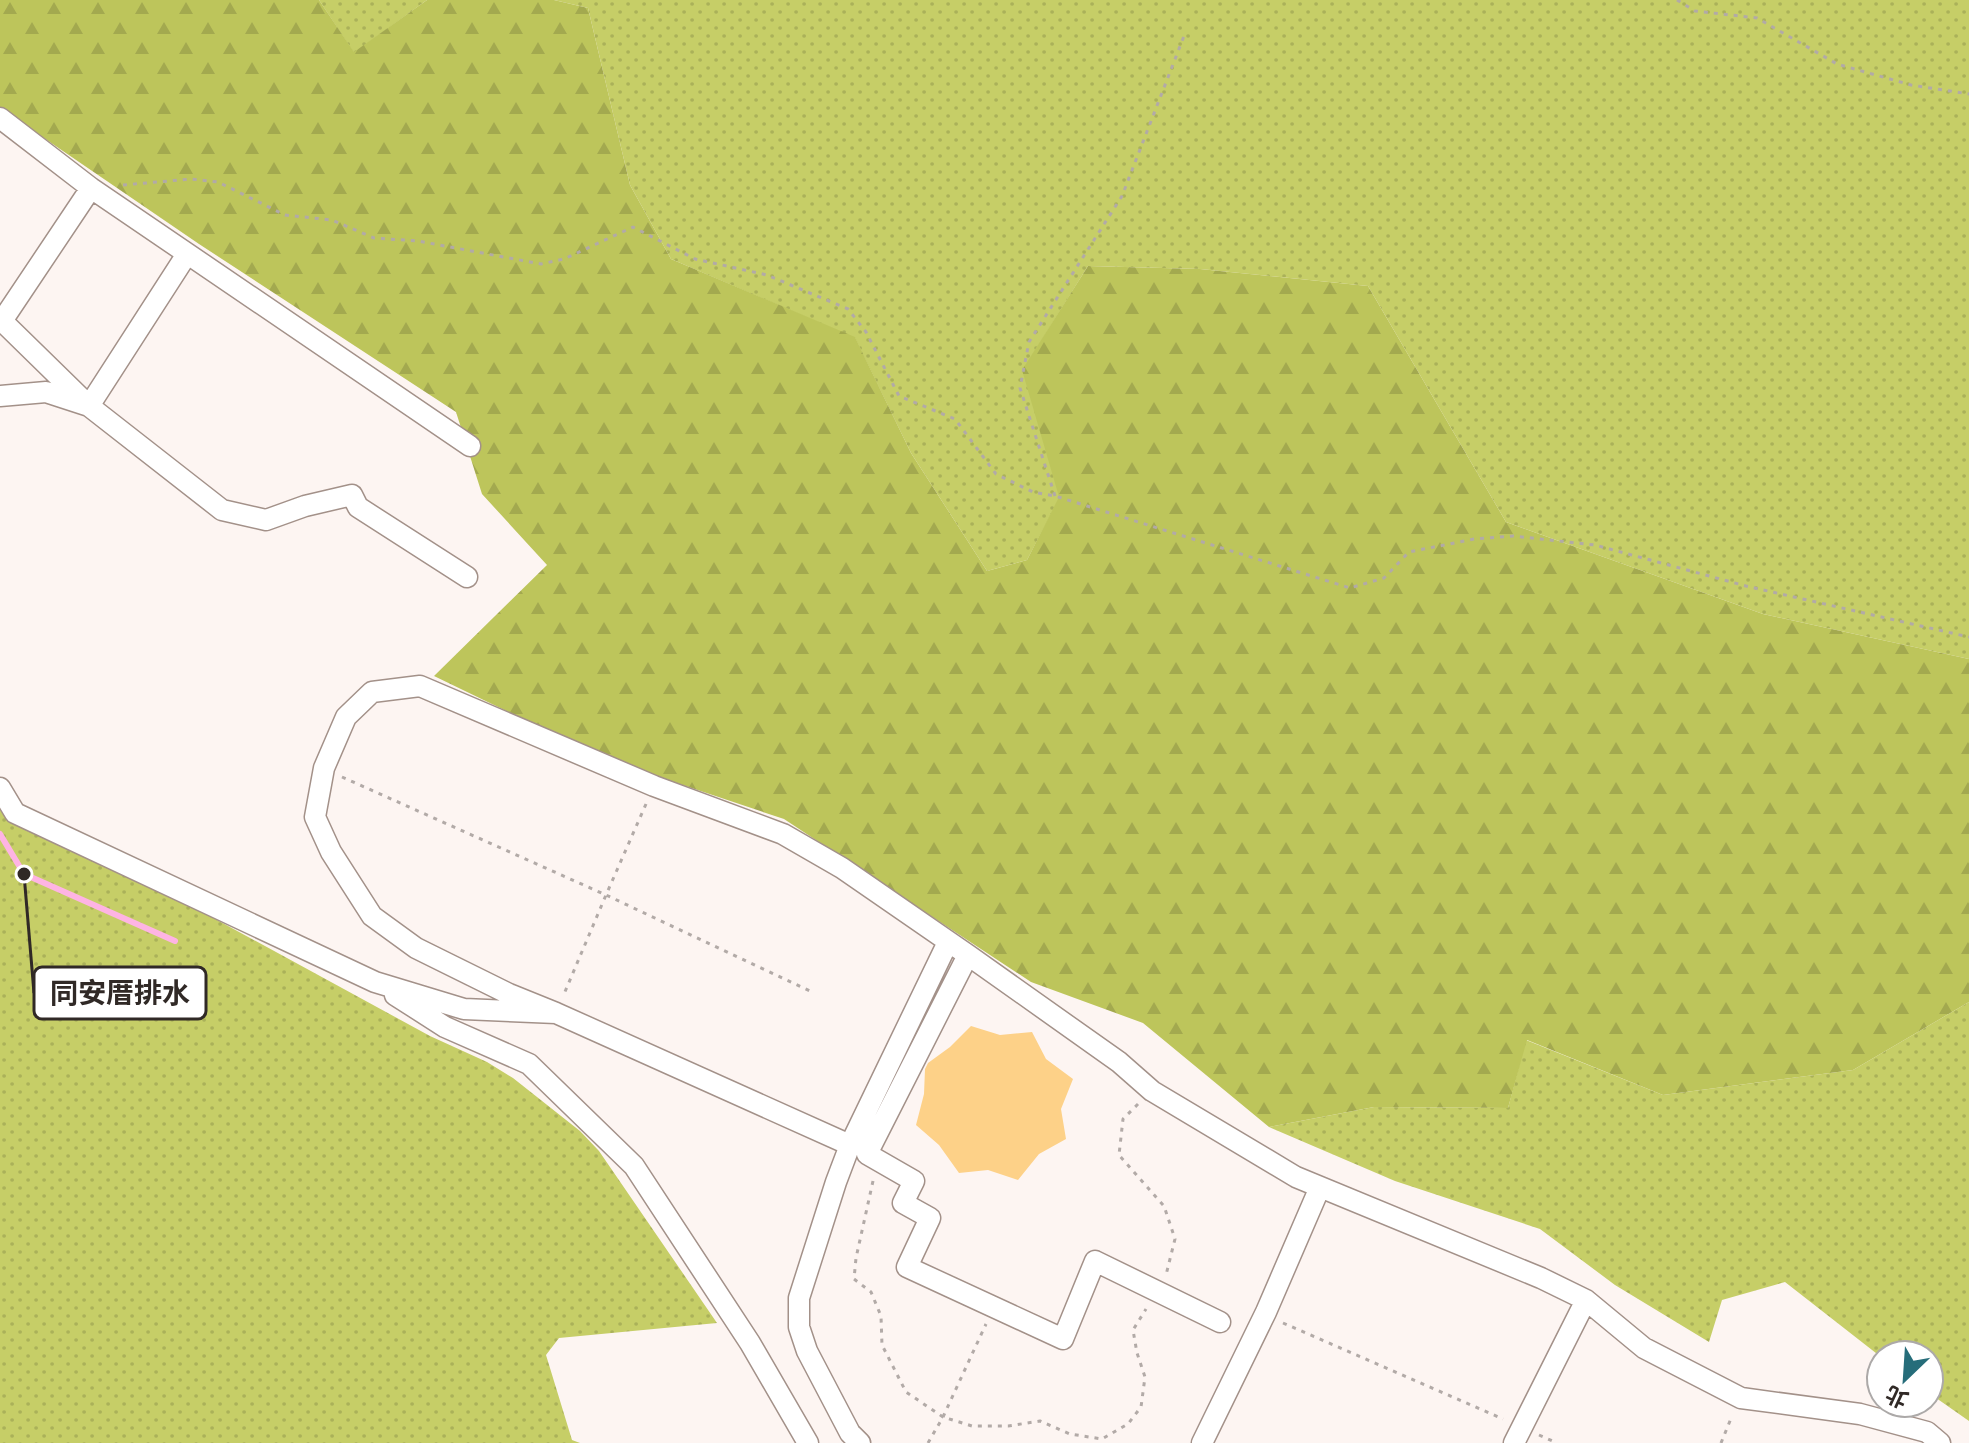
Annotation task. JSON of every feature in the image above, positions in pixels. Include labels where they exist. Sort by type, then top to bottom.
[{"type":"street","points":[[0,118],[91,188],[470,446]]},
{"type":"street","points":[[91,188],[1,321],[89,406],[222,510],[266,520],[305,506],[352,495],[358,507],[467,577]]},
{"type":"street","points":[[89,406],[187,254]]},
{"type":"street","points":[[0,396],[46,392],[89,406]]},
{"type":"street","points":[[850,1145],[509,994],[416,948],[372,916],[331,852],[315,817],[324,768],[346,717],[372,692],[420,686],[654,786],[783,834],[842,868],[968,955],[1119,1062],[1152,1091],[1296,1177],[1541,1278],[1586,1300],[1644,1348],[1741,1398],[1860,1414],[1927,1432],[1940,1443]]},
{"type":"street","points":[[0,788],[15,813],[375,982],[445,1027],[529,1064],[634,1166],[750,1343],[808,1443]]},
{"type":"street","points":[[860,1443],[850,1433],[807,1351],[799,1327],[799,1298],[850,1145],[948,942]]},
{"type":"street","points":[[968,955],[867,1154],[914,1181],[903,1203],[930,1218],[907,1267],[1063,1339],[1095,1261],[1220,1322]]},
{"type":"street","points":[[375,982],[464,1009],[556,1013]]},
{"type":"street","points":[[1202,1443],[1266,1312],[1320,1187]]},
{"type":"street","points":[[1517,1435],[1586,1300]]},
{"type":"path","points":[[1677,0],[1695,11],[1757,18],[1837,64],[1911,85],[1969,94]]},
{"type":"path","points":[[1055,496],[1020,388],[1029,342],[1122,196],[1184,36]]},
{"type":"path","points":[[91,188],[191,179],[218,182],[285,215],[332,220],[374,238],[418,241],[541,264],[564,259],[633,227],[695,259],[767,275],[848,309],[866,332],[899,396],[955,419],[996,474],[1033,492],[1055,496],[1350,588],[1384,578],[1409,552],[1474,539],[1513,536],[1595,545],[1746,586],[1969,637]]},
{"type":"path","points":[[324,768],[812,992]]},
{"type":"path","points":[[556,1013],[654,786]]},
{"type":"path","points":[[928,1443],[993,1308]]},
{"type":"path","points":[[1266,1312],[1517,1435],[1557,1443]]},
{"type":"path","points":[[1721,1443],[1741,1398]]},
{"type":"green space","points":[[0,0],[319,0],[354,52],[427,0],[554,0],[588,8],[630,185],[671,259],[855,337],[911,453],[987,571],[1027,560],[1059,497],[1022,370],[1088,266],[1200,269],[1368,286],[1506,522],[1763,614],[1969,659],[1969,1002],[1853,1070],[1663,1095],[1527,1040],[1508,1108],[1374,1107],[1269,1127],[1143,1023],[1031,982],[784,819],[608,760],[434,676],[547,565],[482,494],[456,412],[199,244],[0,108]]},
{"type":"green space","points":[[319,0],[427,0],[354,53]]},
{"type":"green space","points":[[554,0],[1969,0],[1969,659],[1763,614],[1506,522],[1368,286],[1200,269],[1088,266],[1023,370],[1060,497],[1027,560],[987,571],[911,453],[855,338],[671,259],[630,185],[588,8]]},
{"type":"green space","points":[[0,797],[21,813],[513,1078],[580,1131],[599,1151],[717,1323],[559,1338],[546,1355],[572,1440],[580,1443],[0,1443]]},
{"type":"green space","points":[[1969,1002],[1969,1421],[1945,1404],[1945,1339],[1865,1339],[1865,1344],[1785,1282],[1722,1300],[1709,1342],[1615,1285],[1540,1229],[1395,1181],[1269,1127],[1374,1107],[1508,1108],[1526,1040],[1663,1095],[1853,1070]]},
{"type":"building","points":[[971,1026],[1000,1035],[1032,1032],[1046,1059],[1073,1079],[1061,1109],[1066,1139],[1039,1154],[1018,1180],[988,1170],[959,1173],[939,1145],[916,1125],[928,1063]]},
{"type":"waterway","points":[[0,834],[24,874],[175,941]]},
{"type":"place","name":"同安厝排水","points":[[24,874]]}]
